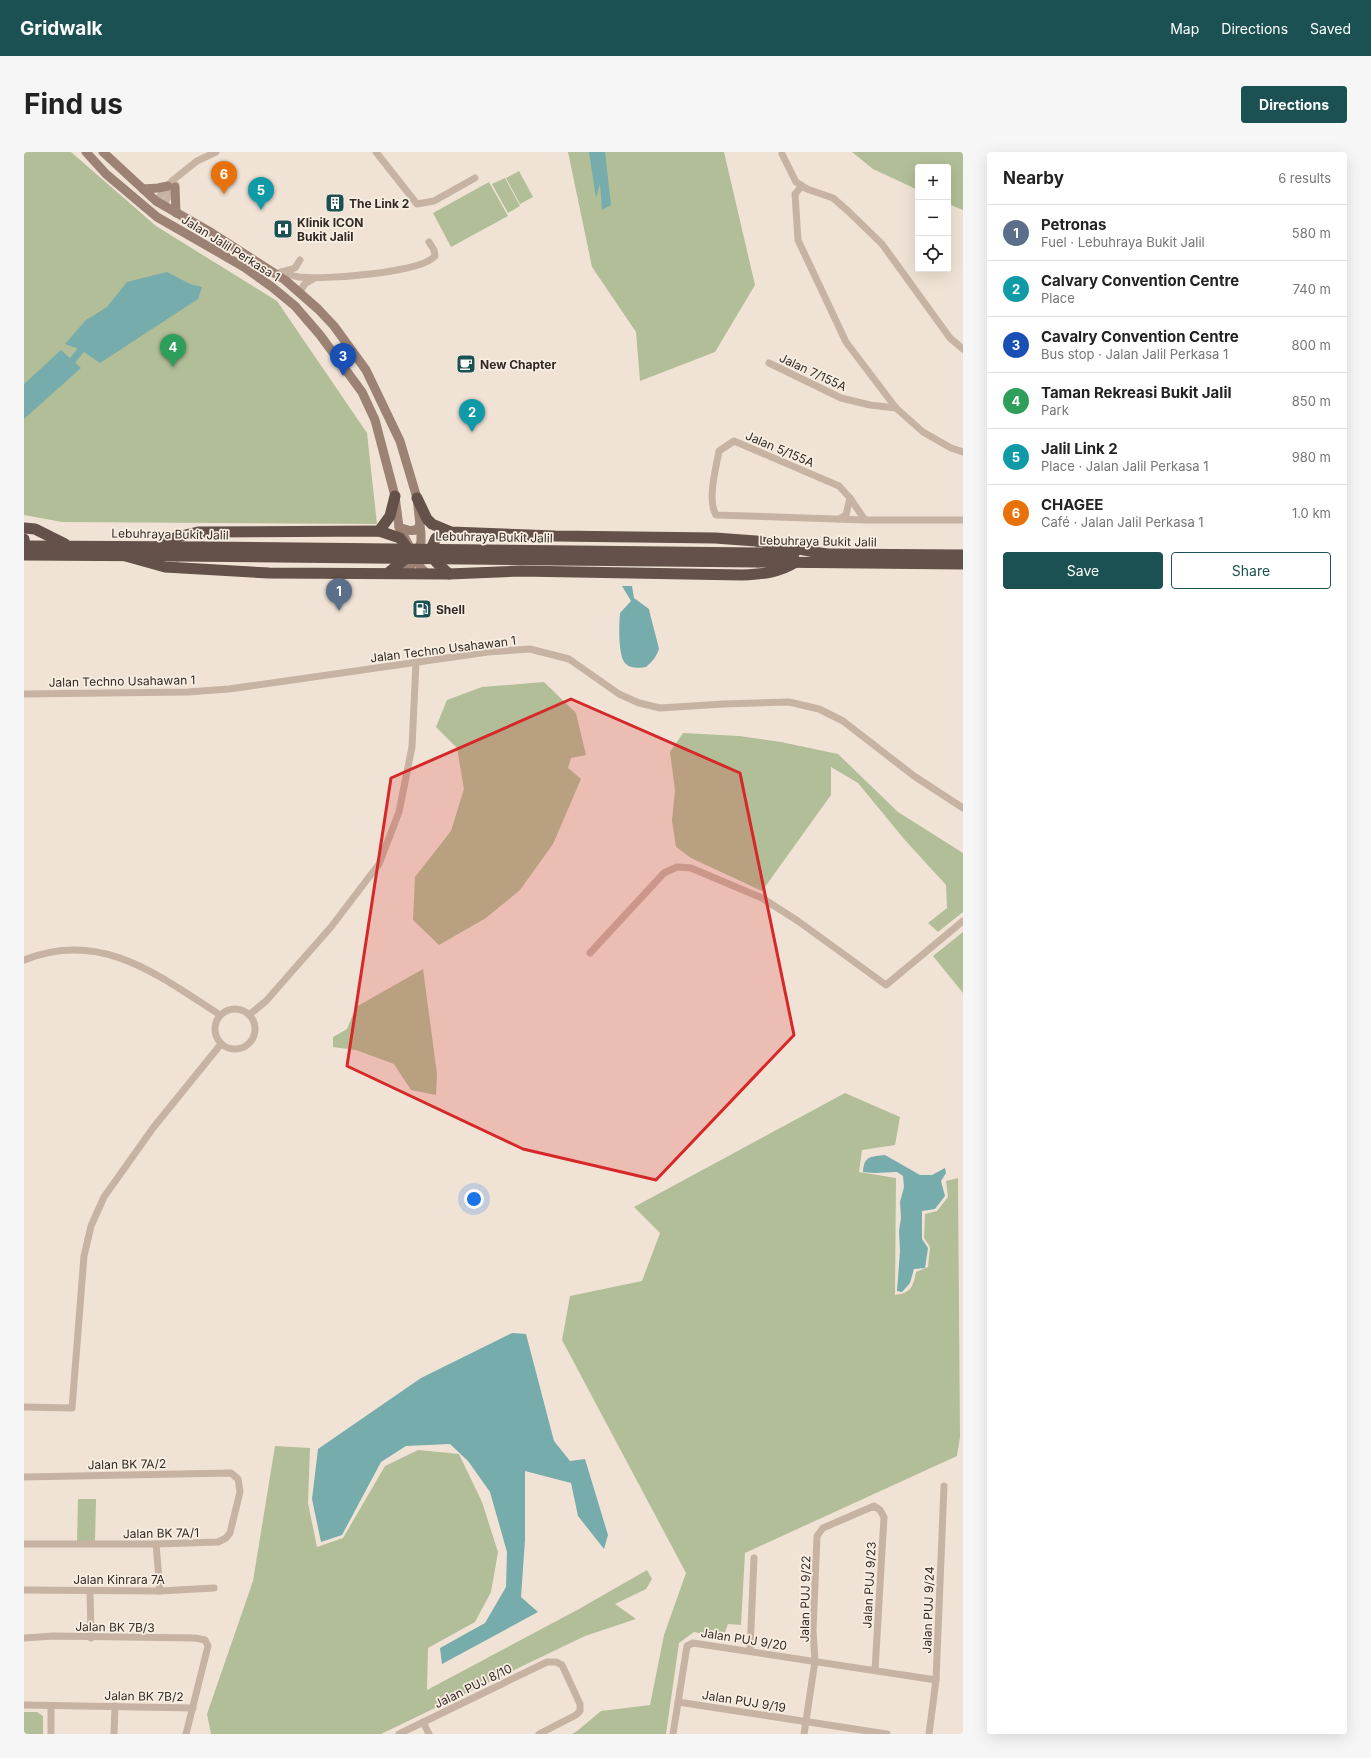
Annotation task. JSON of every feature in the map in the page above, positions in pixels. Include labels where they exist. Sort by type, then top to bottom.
[{"type":"highway","points":[[379,531],[392,512],[395,496]]},
{"type":"highway","points":[[417,498],[426,519],[432,524],[451,532],[555,536],[715,538],[756,541],[831,554]]},
{"type":"highway","points":[[24,528],[35,530],[68,545]]},
{"type":"highway","points":[[157,547],[177,537],[198,532],[379,531],[400,538],[408,549],[404,560],[388,573]]},
{"type":"highway","points":[[450,574],[436,562],[431,549],[436,538],[451,532]]},
{"type":"highway","points":[[24,539],[26,547],[24,555]]},
{"type":"highway","name":"Lebuhraya Bukit Jalil","points":[[24,546],[68,545],[203,547],[757,557],[796,562],[963,564]]},
{"type":"highway","name":"Lebuhraya Bukit Jalil","points":[[24,555],[757,557],[831,554],[963,555]]},
{"type":"highway","points":[[122,555],[165,567],[269,573],[450,574],[520,571],[767,574],[785,569],[796,562]]},
{"type":"main road","name":"Jalan Jalil Perkasa 1","points":[[86,152],[106,174],[140,204],[167,223],[244,267],[272,287],[295,306],[320,335],[362,392],[371,410],[380,436],[395,496],[400,527],[422,568],[427,574]]},
{"type":"main road","name":"Jalan Jalil Perkasa 1","points":[[103,152],[159,205],[212,233],[271,270],[301,293],[334,326],[366,370],[400,441],[417,498],[421,542],[410,568],[400,573]]},
{"type":"main road","points":[[142,189],[171,186],[176,213]]},
{"type":"main road","points":[[140,204],[159,205],[167,223]]},
{"type":"main road","points":[[400,527],[414,531],[418,529],[420,524]]},
{"type":"street","points":[[159,205],[179,176],[196,161],[216,152]]},
{"type":"street","points":[[376,152],[417,204],[434,201],[475,178]]},
{"type":"street","points":[[782,154],[796,182],[802,186],[832,198],[848,211],[882,244],[950,338],[963,349]]},
{"type":"street","points":[[802,186],[795,194],[798,240],[846,342],[896,408],[923,432],[951,448],[963,452]]},
{"type":"street","points":[[271,270],[299,277],[357,277],[417,265],[432,260],[435,256],[434,250],[429,242]]},
{"type":"street","points":[[282,272],[295,268],[300,260]]},
{"type":"street","points":[[301,293],[302,286],[306,282],[315,278]]},
{"type":"street","name":"Jalan 7/155A","points":[[769,363],[841,398],[870,405],[896,408]]},
{"type":"street","name":"Jalan 5/155A","points":[[865,520],[850,498],[839,486],[734,441],[719,451],[714,478],[713,510],[716,515],[865,520],[963,520]]},
{"type":"street","points":[[839,519],[846,514],[850,498]]},
{"type":"street","name":"Jalan Techno Usahawan 1","points":[[24,694],[188,692],[229,689],[501,650],[530,649],[570,659],[618,694],[639,703],[660,708],[789,702],[803,704],[819,709],[843,720],[914,776],[963,808]]},
{"type":"street","points":[[249,1015],[266,1001],[331,927],[379,864],[399,812],[412,747],[416,662]]},
{"type":"street","points":[[590,953],[664,873],[677,867],[691,868],[762,898],[798,921],[886,985],[963,921]]},
{"type":"street","points":[[24,960],[38,954],[80,949],[117,956],[145,968],[220,1015]]},
{"type":"street","points":[[231,1009],[244,1011],[249,1015],[255,1027],[252,1040],[241,1048],[234,1049],[221,1044],[215,1033],[216,1021],[220,1015],[231,1009]]},
{"type":"street","points":[[24,1407],[72,1408],[84,1256],[91,1226],[104,1196],[153,1128],[221,1044]]},
{"type":"street","name":"Jalan BK 7A/2","points":[[24,1477],[231,1473]]},
{"type":"street","name":"Jalan BK 7A/1","points":[[24,1544],[156,1544],[218,1542],[226,1538],[234,1519],[240,1492],[238,1479],[231,1473]]},
{"type":"street","name":"Jalan PUJ 9/24","points":[[929,1734],[936,1680],[944,1486]]},
{"type":"street","name":"Jalan PUJ 9/22","points":[[804,1734],[815,1661],[813,1630],[817,1536],[823,1528],[874,1506]]},
{"type":"street","name":"Jalan PUJ 9/23","points":[[874,1506],[880,1510],[884,1517],[875,1670]]},
{"type":"street","points":[[156,1544],[160,1591]]},
{"type":"street","points":[[750,1651],[754,1558]]},
{"type":"street","name":"Jalan Kinrara 7A","points":[[24,1590],[160,1591],[214,1588]]},
{"type":"street","points":[[90,1590],[91,1638]]},
{"type":"street","name":"Jalan BK 7B/3","points":[[24,1638],[53,1636],[91,1638],[195,1638],[205,1640]]},
{"type":"street","name":"Jalan BK 7B/2","points":[[24,1705],[193,1708],[208,1646],[205,1640]]},
{"type":"street","name":"Jalan PUJ 9/20","points":[[673,1734],[687,1646],[693,1643],[936,1680]]},
{"type":"street","name":"Jalan PUJ 8/10","points":[[399,1734],[547,1662],[556,1662],[562,1665],[580,1704],[580,1711],[539,1734]]},
{"type":"street","name":"Jalan PUJ 9/19","points":[[678,1702],[870,1733],[887,1734]]},
{"type":"street","points":[[51,1706],[51,1734]]},
{"type":"street","points":[[114,1734],[115,1706]]},
{"type":"street","points":[[186,1734],[193,1708]]},
{"type":"street","points":[[424,1722],[429,1734]]},
{"type":"highlighted area","points":[[571,699],[740,773],[794,1035],[656,1180],[523,1149],[347,1066],[391,778]]},
{"type":"green space","points":[[24,152],[71,152],[156,226],[277,301],[367,433],[377,524],[62,522],[24,515]]},
{"type":"green space","points":[[568,152],[724,152],[755,285],[715,352],[640,381],[636,332],[592,267]]},
{"type":"green space","points":[[852,152],[963,152],[963,210],[951,205],[951,164],[915,164],[915,189],[873,169]]},
{"type":"green space","points":[[519,171],[533,197],[520,204],[506,178]]},
{"type":"green space","points":[[505,178],[520,206],[508,213],[492,184]]},
{"type":"green space","points":[[489,182],[508,216],[451,247],[433,213]]},
{"type":"green space","points":[[544,682],[576,713],[586,755],[571,758],[568,768],[581,779],[553,844],[520,890],[486,918],[439,945],[413,920],[415,877],[451,831],[464,789],[457,748],[436,727],[447,700],[482,687]]},
{"type":"green space","points":[[683,733],[739,736],[781,742],[838,754],[898,812],[963,853],[963,912],[938,932],[928,923],[947,908],[946,885],[904,839],[858,783],[831,767],[831,795],[762,891],[691,858],[676,847],[672,821],[675,790],[670,752]]},
{"type":"green space","points":[[963,932],[963,993],[933,956]]},
{"type":"green space","points":[[423,969],[437,1074],[436,1095],[411,1090],[394,1064],[356,1050],[333,1047],[333,1037],[347,1029],[356,1007]]},
{"type":"green space","points":[[845,1093],[900,1117],[895,1145],[862,1150],[859,1172],[896,1178],[895,1295],[908,1291],[914,1282],[916,1272],[928,1267],[930,1247],[924,1238],[925,1214],[937,1211],[948,1197],[946,1181],[958,1178],[960,1437],[957,1456],[745,1553],[741,1625],[728,1624],[723,1638],[694,1632],[679,1643],[666,1734],[572,1734],[601,1711],[650,1705],[664,1635],[686,1573],[562,1340],[570,1296],[642,1281],[660,1233],[634,1207]]},
{"type":"green space","points":[[275,1446],[310,1448],[308,1503],[317,1547],[343,1538],[385,1466],[418,1450],[459,1454],[482,1502],[498,1552],[491,1592],[475,1622],[428,1648],[427,1690],[579,1609],[647,1570],[652,1579],[646,1589],[615,1604],[636,1619],[585,1636],[381,1734],[211,1734],[207,1714],[253,1581]]},
{"type":"green space","points":[[78,1499],[96,1499],[95,1543],[77,1542]]},
{"type":"green space","points":[[24,1712],[37,1712],[43,1716],[43,1734],[24,1734]]},
{"type":"water","points":[[589,152],[605,152],[611,205],[602,210],[600,184],[596,198]]},
{"type":"water","points":[[167,272],[190,284],[202,287],[198,299],[100,363],[81,350],[65,344],[86,320],[107,307],[127,282]]},
{"type":"water","points":[[61,350],[81,368],[24,419],[24,384]]},
{"type":"water","points":[[622,586],[632,586],[634,598],[649,609],[659,649],[654,659],[646,667],[638,668],[627,665],[621,653],[619,624],[620,613],[631,601]]},
{"type":"water","points":[[885,1155],[920,1175],[932,1175],[945,1168],[946,1173],[941,1181],[945,1196],[935,1209],[922,1211],[922,1239],[928,1248],[925,1268],[914,1269],[910,1283],[902,1292],[897,1291],[900,1251],[900,1202],[904,1187],[903,1176],[897,1172],[863,1172],[865,1162],[869,1158]]},
{"type":"water","points":[[512,1333],[526,1334],[554,1441],[570,1461],[585,1459],[608,1535],[604,1549],[578,1516],[571,1483],[525,1471],[525,1540],[521,1597],[538,1612],[442,1664],[440,1648],[485,1623],[506,1587],[507,1552],[490,1492],[468,1461],[450,1444],[406,1446],[381,1462],[342,1535],[321,1542],[312,1499],[318,1449],[421,1378]]},
{"type":"waterway","points":[[72,361],[81,350]]},
{"type":"place","name":"CHAGEE","points":[[224,194]]},
{"type":"place","name":"The Link 2","points":[[335,203]]},
{"type":"place","name":"Jalil Link 2","points":[[261,210]]},
{"type":"place","name":"Klinik ICON Bukit Jalil","points":[[283,229]]},
{"type":"place","name":"New Chapter","points":[[466,364]]},
{"type":"place","name":"Taman Rekreasi Bukit Jalil","points":[[173,367]]},
{"type":"place","name":"Cavalry Convention Centre","points":[[343,376]]},
{"type":"place","name":"Calvary Convention Centre","points":[[472,432]]},
{"type":"place","name":"Shell","points":[[422,609]]},
{"type":"place","name":"Petronas","points":[[339,611]]}]
